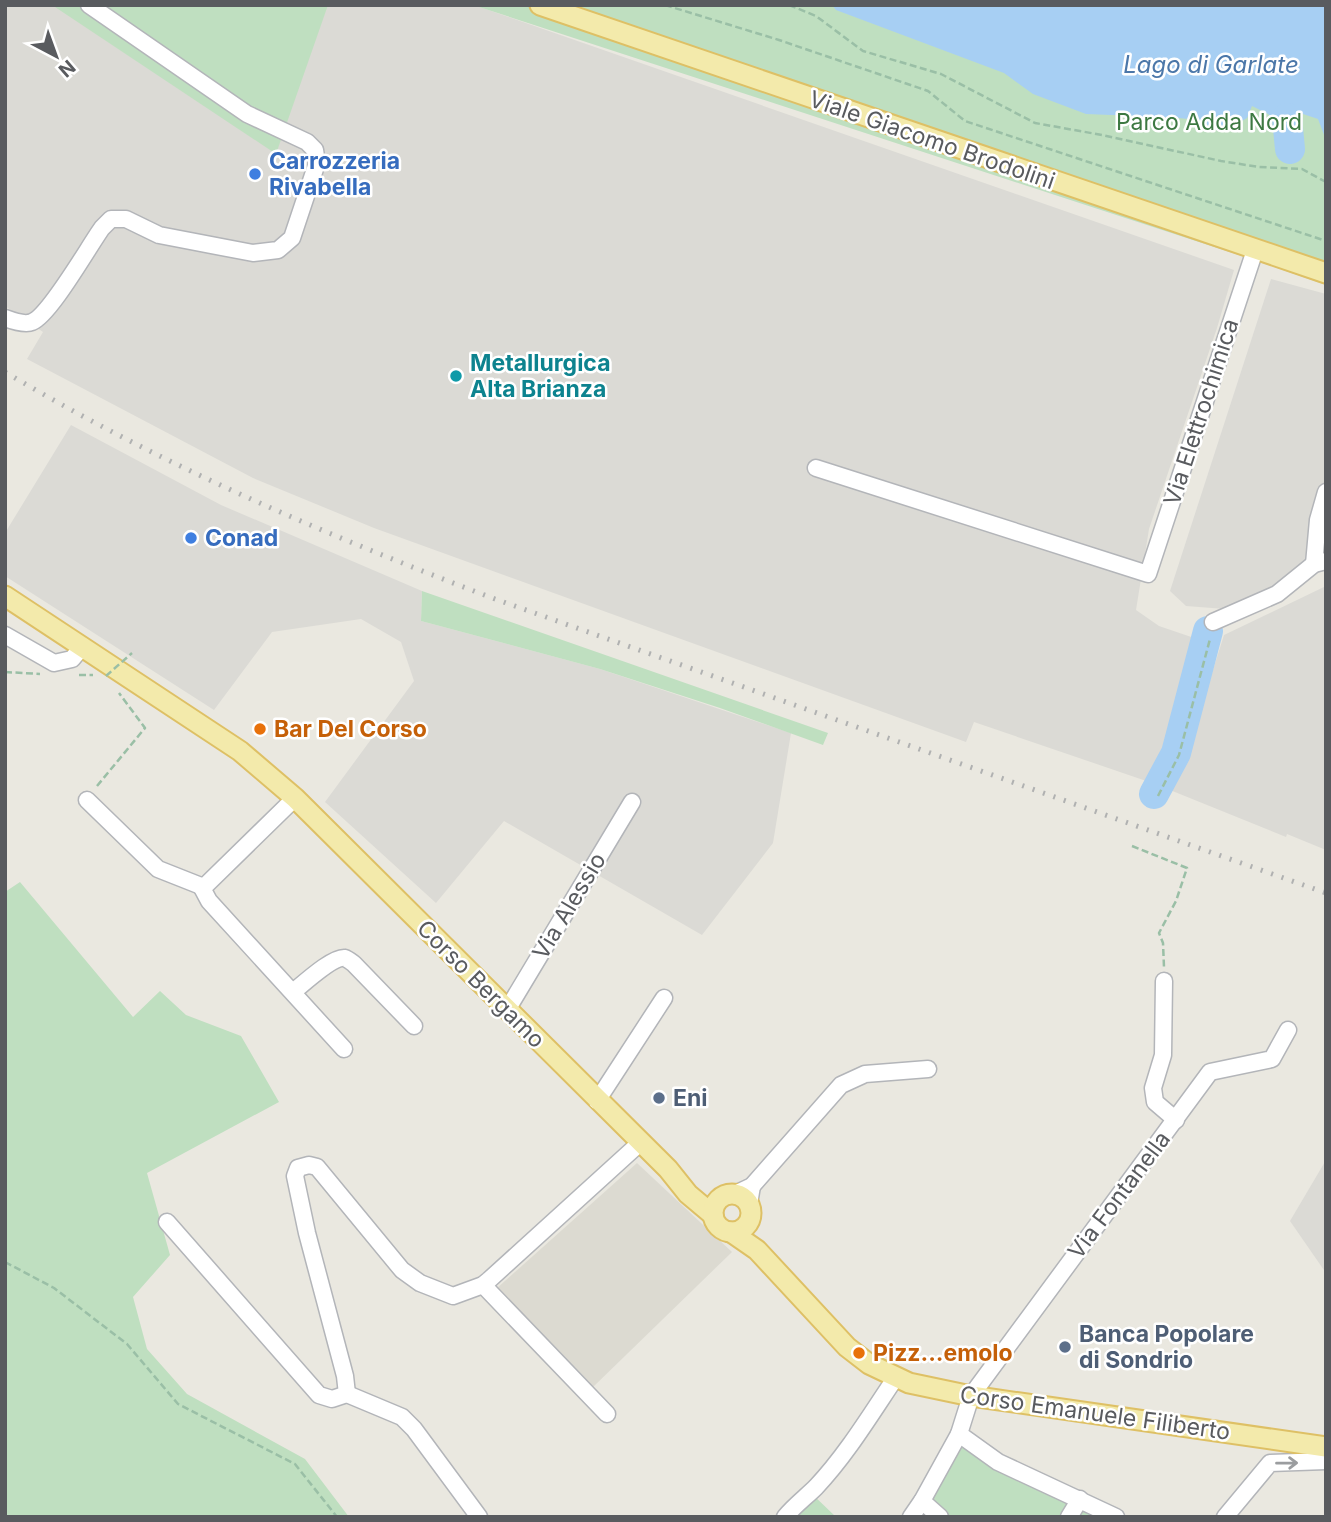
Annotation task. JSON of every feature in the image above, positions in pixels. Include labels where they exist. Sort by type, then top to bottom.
[{"type":"main road","name":"Viale Giacomo Brodolini","points":[[540,5],[1326,273]]},
{"type":"main road","name":"Corso Bergamo","points":[[5,596],[240,751],[295,797],[668,1169],[704,1193],[737,1202],[719,1227],[757,1250]]},
{"type":"main road","points":[[737,1202],[757,1250]]},
{"type":"main road","name":"Corso Emanuele Filiberto","points":[[757,1250],[847,1347],[869,1364],[909,1383],[971,1396],[1326,1447]]},
{"type":"street","points":[[5,318],[32,323],[46,312],[102,228],[111,219],[126,219],[159,235],[253,253],[278,250],[292,238],[317,163],[315,150],[307,142],[247,114],[89,5]]},
{"type":"street","name":"Via Elettrochimica","points":[[816,468],[1147,575],[1255,250]]},
{"type":"street","points":[[1213,622],[1277,594],[1320,562],[1318,520],[1326,492]]},
{"type":"street","points":[[5,635],[54,663],[72,659],[83,646]]},
{"type":"street","points":[[87,800],[158,869],[201,886],[206,885],[295,797]]},
{"type":"street","name":"Via Alessio","points":[[507,1010],[632,802]]},
{"type":"street","points":[[201,886],[209,901],[344,1049]]},
{"type":"street","points":[[292,992],[327,965],[345,958],[414,1026]]},
{"type":"street","points":[[1164,981],[1164,1055],[1153,1088],[1155,1102],[1176,1120]]},
{"type":"street","points":[[597,1101],[664,998]]},
{"type":"street","name":"Via Fontanella","points":[[911,1517],[958,1434],[971,1396],[1210,1072],[1272,1059],[1288,1030]]},
{"type":"street","points":[[737,1202],[841,1085],[865,1074],[928,1069]]},
{"type":"street","points":[[347,1394],[345,1376],[307,1233],[295,1176],[299,1168],[309,1165],[317,1167],[402,1270],[420,1283],[453,1296],[483,1285],[641,1142]]},
{"type":"street","points":[[167,1223],[319,1395],[332,1399],[347,1394],[402,1417],[414,1429],[479,1517]]},
{"type":"street","points":[[483,1285],[607,1414]]},
{"type":"street","points":[[785,1517],[815,1488],[844,1452],[896,1377]]},
{"type":"street","points":[[958,1434],[998,1462],[1116,1517]]},
{"type":"street","points":[[1225,1517],[1270,1463],[1326,1461]]},
{"type":"street","points":[[1069,1517],[1080,1499]]},
{"type":"street","points":[[922,1501],[940,1517]]},
{"type":"path","points":[[665,5],[779,40],[928,91],[965,121],[1326,241]]},
{"type":"path","points":[[789,5],[816,16],[863,51],[941,74],[1035,123],[1259,167],[1302,169],[1326,182]]},
{"type":"path","points":[[1158,796],[1179,755],[1213,622]]},
{"type":"path","points":[[106,676],[132,653]]},
{"type":"path","points":[[87,800],[145,728],[114,686]]},
{"type":"path","points":[[1132,846],[1187,868],[1176,901],[1159,933],[1163,943],[1164,981]]},
{"type":"path","points":[[5,1262],[54,1288],[127,1344],[178,1404],[295,1464],[337,1517]]},
{"type":"shaded area","points":[[5,5],[474,5],[1234,270],[1149,529],[1136,610],[1159,626],[1203,641],[1177,747],[1155,784],[974,722],[966,742],[374,528],[253,478],[27,359],[43,332],[5,306]]},
{"type":"shaded area","points":[[1271,279],[1326,294],[1326,567],[1225,609],[1186,606],[1170,591]]},
{"type":"shaded area","points":[[71,425],[221,505],[422,591],[421,621],[600,669],[791,733],[773,843],[702,935],[504,821],[436,903],[325,802],[414,681],[401,642],[361,619],[272,632],[214,710],[5,576],[5,533]]},
{"type":"shaded area","points":[[1326,586],[1326,850],[1287,834],[1286,837],[1165,788],[1186,755],[1224,635]]},
{"type":"shaded area","points":[[1326,1160],[1326,1273],[1290,1221]]},
{"type":"shaded area","points":[[637,1163],[732,1252],[591,1389],[496,1289]]},
{"type":"green space","points":[[52,5],[328,5],[276,154]]},
{"type":"green space","name":"Parco Adda Nord","points":[[473,5],[1326,5],[1326,285],[1248,258]]},
{"type":"green space","points":[[422,591],[828,733],[823,745],[600,669],[421,621]]},
{"type":"green space","points":[[20,882],[133,1017],[160,991],[186,1015],[241,1036],[279,1102],[147,1173],[170,1255],[133,1297],[147,1349],[187,1394],[305,1459],[349,1517],[5,1517],[5,892]]},
{"type":"green space","points":[[955,1437],[1116,1517],[907,1517]]},
{"type":"green space","points":[[811,1493],[836,1517],[792,1517]]},
{"type":"water","name":"Lago di Garlate","points":[[832,5],[1326,5],[1326,140],[1318,119],[1300,113],[1278,123],[1252,106],[1247,118],[1232,127],[1216,130],[1199,120],[1086,114],[1033,94],[1004,73],[836,10]]},
{"type":"waterway","points":[[1287,118],[1290,149]]},
{"type":"waterway","points":[[1154,794],[1176,753],[1208,631]]},
{"type":"railway","points":[[5,372],[184,468],[307,524],[432,575],[1326,893]]},
{"type":"place","name":"Carrozzeria Rivabella","points":[[255,174]]},
{"type":"place","name":"Metallurgica Alta Brianza","points":[[456,376]]},
{"type":"place","name":"Conad","points":[[191,538]]},
{"type":"place","name":"Bar Del Corso","points":[[260,729]]},
{"type":"place","name":"Eni","points":[[659,1098]]},
{"type":"place","name":"Banca Popolare di Sondrio","points":[[1065,1347]]},
{"type":"place","name":"Pizz...emolo","points":[[859,1353]]}]
